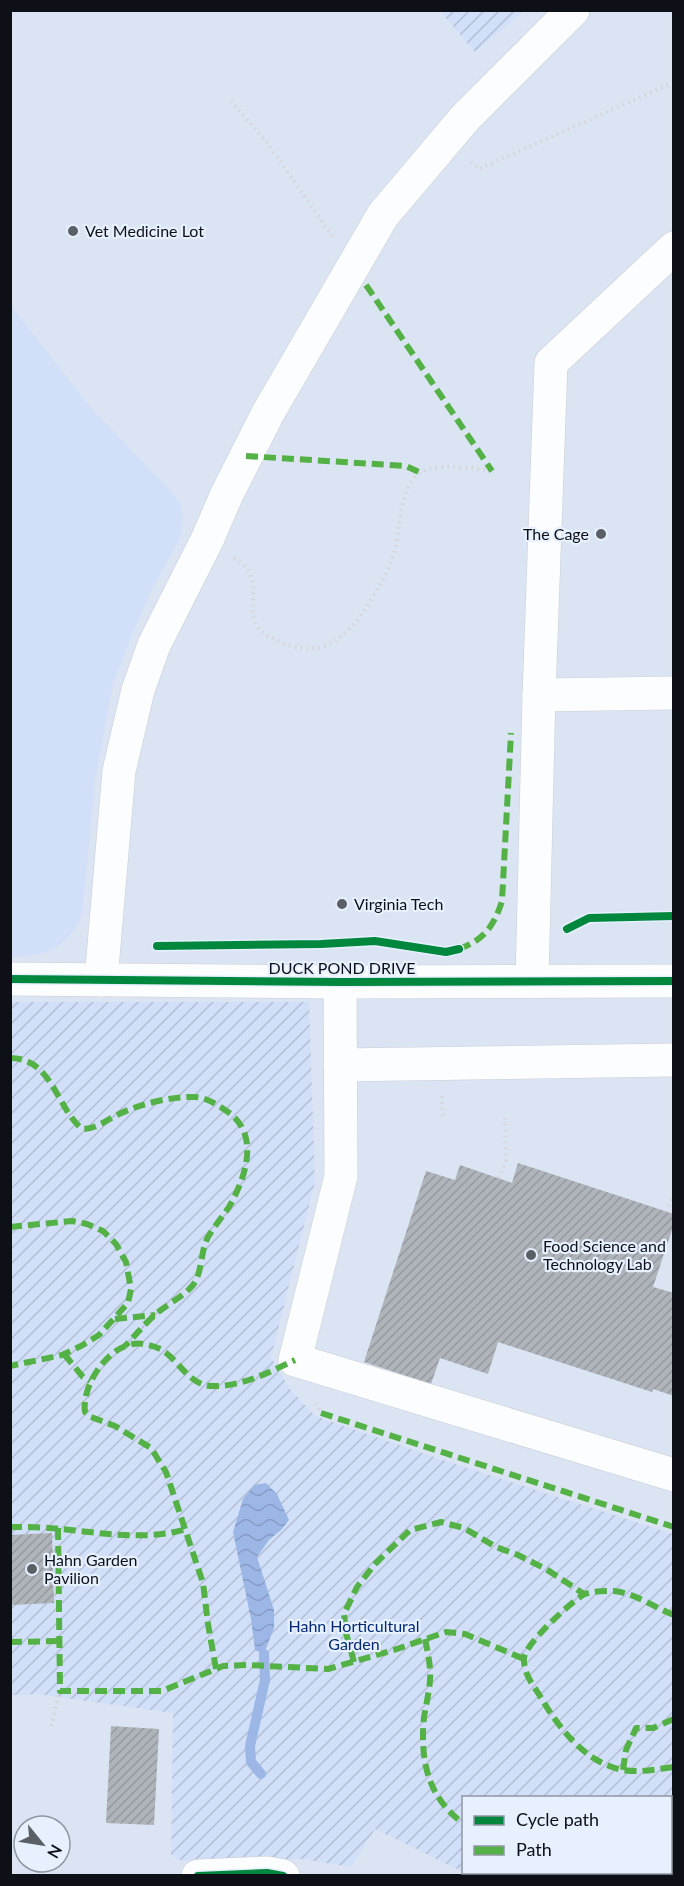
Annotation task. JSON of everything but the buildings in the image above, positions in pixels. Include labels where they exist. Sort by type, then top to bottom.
[{"type":"street","points":[[101,981],[119,771],[138,690],[154,645],[208,538],[226,496],[268,413],[383,215],[465,118],[573,10]]},
{"type":"street","points":[[531,981],[551,363],[674,248]]},
{"type":"street","points":[[539,695],[674,693]]},
{"type":"street","name":"DUCK POND DRIVE","points":[[10,979],[340,982],[674,981]]},
{"type":"street","points":[[340,982],[341,1176],[295,1360],[674,1475]]},
{"type":"street","points":[[340,1065],[674,1060]]},
{"type":"street","points":[[198,1875],[267,1873],[283,1875]]},
{"type":"path","points":[[447,139],[479,170],[674,81]]},
{"type":"path","points":[[231,101],[268,144],[338,245]]},
{"type":"path","points":[[233,557],[248,570],[253,578],[255,589],[252,611],[265,634],[298,648],[311,649],[330,644],[345,634],[360,618],[388,570],[395,550],[406,493],[413,480],[421,472],[433,468],[493,471]]},
{"type":"path","points":[[499,1179],[506,1160],[505,1118]]},
{"type":"path","points":[[667,1212],[674,1193]]},
{"type":"path","points":[[51,1726],[60,1692]]},
{"type":"shaded area","name":"Virginia Tech","points":[[11,11],[673,11],[673,1875],[11,1876]]},
{"type":"green space","points":[[440,11],[524,11],[475,52]]},
{"type":"green space","points":[[11,306],[91,408],[171,492],[180,503],[183,516],[179,540],[153,587],[113,684],[95,780],[82,916],[62,943],[44,952],[23,957],[10,957]]},
{"type":"green space","name":"Hahn Horticultural Garden","points":[[10,1002],[309,1002],[315,1182],[271,1357],[289,1388],[315,1416],[673,1534],[673,1875],[471,1876],[466,1874],[672,1874],[672,1796],[462,1796],[462,1872],[375,1829],[351,1867],[301,1859],[183,1861],[171,1856],[173,1713],[36,1694],[11,1695]]},
{"type":"water","points":[[266,1483],[277,1494],[289,1520],[269,1540],[257,1557],[274,1610],[274,1628],[264,1654],[255,1650],[233,1532],[243,1499],[254,1485]]},
{"type":"waterway","points":[[261,1774],[251,1762],[250,1746],[265,1680],[264,1654]]},
{"type":"marked path","points":[[366,285],[492,471]]},
{"type":"marked path","points":[[246,456],[406,466],[421,473]]},
{"type":"marked path","points":[[459,949],[475,941],[487,931],[502,901],[511,733]]},
{"type":"marked path","points":[[10,1058],[24,1060],[35,1066],[52,1085],[73,1120],[82,1129],[97,1126],[127,1110],[146,1104],[166,1099],[195,1097],[209,1100],[228,1112],[238,1122],[244,1133],[247,1158],[240,1184],[229,1207],[208,1237],[196,1280],[185,1293],[153,1317],[125,1346]]},
{"type":"marked path","points":[[10,1227],[72,1221],[103,1231],[116,1244],[126,1262],[131,1289],[128,1303],[99,1335],[62,1355],[10,1366]]},
{"type":"marked path","points":[[115,1319],[155,1315]]},
{"type":"marked path","points":[[216,1669],[203,1583],[166,1472],[151,1448],[115,1426],[91,1417],[85,1412],[88,1389],[93,1377],[110,1355],[132,1344],[144,1344],[161,1349],[192,1378],[212,1386],[245,1381],[295,1360]]},
{"type":"marked path","points":[[64,1354],[83,1377],[90,1381]]},
{"type":"marked path","points":[[321,1413],[674,1527]]},
{"type":"marked path","points":[[354,1662],[346,1633],[344,1614],[357,1587],[375,1564],[410,1530],[441,1522],[464,1528],[496,1547],[546,1569],[584,1594]]},
{"type":"marked path","points":[[10,1527],[140,1535],[156,1535],[186,1529]]},
{"type":"marked path","points":[[58,1528],[60,1691],[162,1691],[223,1666],[328,1669],[446,1632],[465,1634],[524,1659]]},
{"type":"marked path","points":[[674,1615],[622,1592],[602,1591],[586,1594],[568,1606],[549,1624],[532,1643],[524,1658],[529,1678],[547,1708],[564,1731],[585,1752],[609,1766],[623,1770],[642,1771],[674,1767]]},
{"type":"marked path","points":[[425,1639],[430,1675],[423,1733],[425,1763],[434,1790],[451,1813],[462,1822]]},
{"type":"marked path","points":[[10,1642],[59,1641]]},
{"type":"marked path","points":[[623,1770],[626,1750],[636,1728],[653,1728],[674,1719]]},
{"type":"cycle path","points":[[567,929],[589,918],[674,916]]},
{"type":"cycle path","points":[[157,946],[375,941],[446,952],[459,949]]},
{"type":"cycle path","points":[[10,979],[340,982],[674,981]]},
{"type":"cycle path","points":[[198,1876],[267,1873],[283,1876]]},
{"type":"place","name":"Vet Medicine Lot","points":[[73,231]]},
{"type":"place","name":"The Cage","points":[[601,534]]},
{"type":"place","name":"Virginia Tech","points":[[342,904]]},
{"type":"place","name":"Food Science and Technology Lab","points":[[531,1255]]},
{"type":"place","name":"Hahn Garden Pavilion","points":[[32,1569]]}]
